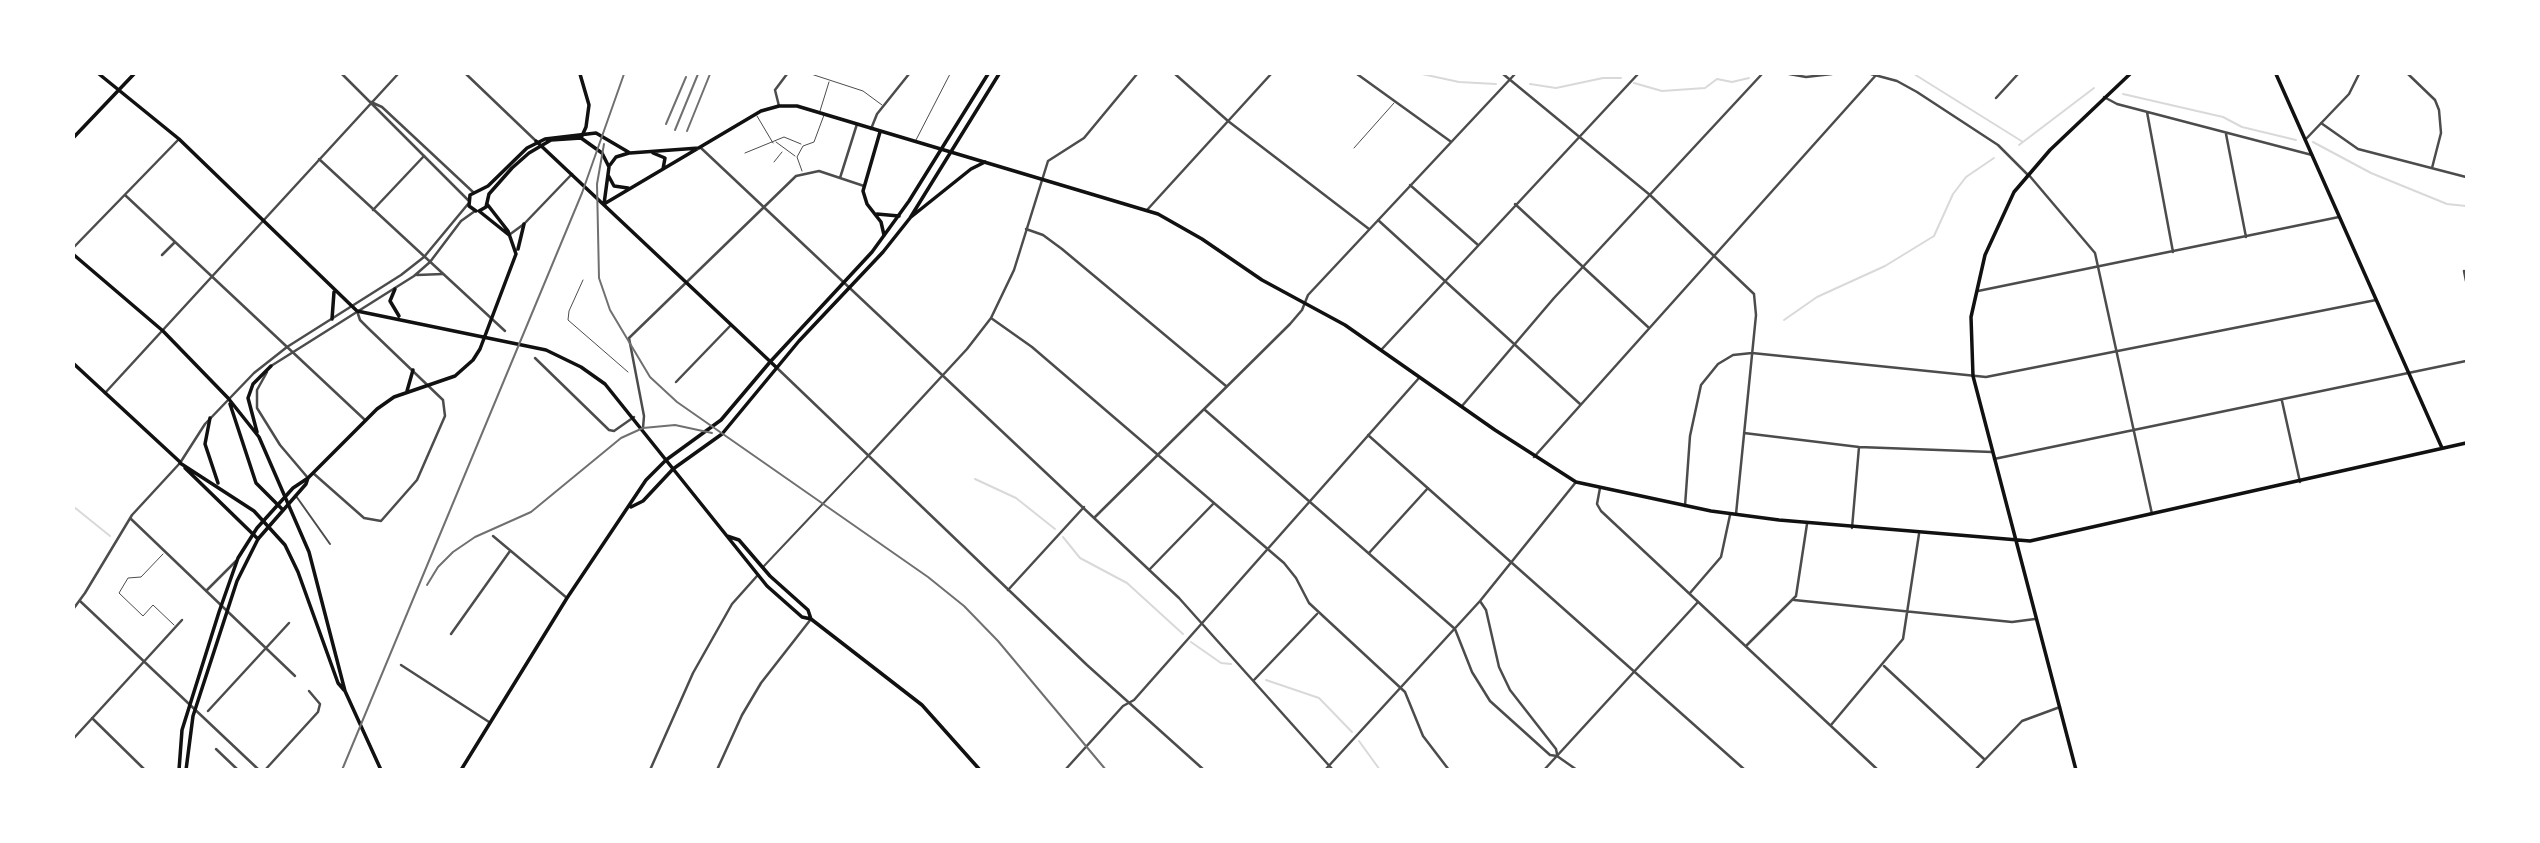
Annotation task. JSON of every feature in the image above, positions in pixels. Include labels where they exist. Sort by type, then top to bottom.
[{"type":"main road","points":[[99,74],[180,139],[333,290],[357,310],[536,347],[561,357],[605,384],[634,417],[757,576],[802,617],[811,619],[922,705],[980,769]]},
{"type":"main road","points":[[74,137],[134,74]]},
{"type":"main road","points":[[580,74],[584,79],[589,105],[581,138]]},
{"type":"main road","points":[[461,769],[567,598],[631,507],[646,480],[666,460],[721,420],[884,237],[988,74]]},
{"type":"main road","points":[[631,507],[643,501],[673,469],[722,434],[776,367],[850,289],[910,218],[999,74]]},
{"type":"main road","points":[[2076,769],[1973,376],[1970,335],[1975,291],[1994,233],[2008,202],[2028,174],[2130,74]]},
{"type":"main road","points":[[2276,74],[2441,448]]},
{"type":"main road","points":[[604,204],[756,114],[779,106],[797,106],[1147,210],[1202,239],[1252,274],[1381,349],[1534,457],[1576,482],[1685,506],[1807,524],[2015,542],[2064,536],[2466,443]]},
{"type":"main road","points":[[880,131],[864,186],[865,199],[883,226],[884,237]]},
{"type":"main road","points":[[477,211],[487,202],[505,175],[538,143],[596,133],[631,153]]},
{"type":"main road","points":[[509,235],[468,202],[476,192],[488,186],[538,143],[559,138],[581,138],[602,153],[608,167],[604,204]]},
{"type":"main road","points":[[538,143],[776,367]]},
{"type":"main road","points":[[608,167],[616,158],[631,153],[701,148]]},
{"type":"main road","points":[[651,152],[664,156],[663,169]]},
{"type":"main road","points":[[910,218],[971,169],[985,162]]},
{"type":"main road","points":[[608,175],[617,188],[630,188]]},
{"type":"main road","points":[[476,192],[487,202],[509,235],[516,254]]},
{"type":"main road","points":[[875,213],[886,217],[899,216]]},
{"type":"main road","points":[[178,769],[182,730],[221,605],[238,558],[253,534],[277,505],[385,403],[407,392],[446,382],[466,368],[480,349],[516,254],[524,224]]},
{"type":"main road","points":[[74,255],[163,331],[228,398],[259,437]]},
{"type":"main road","points":[[395,289],[390,301],[400,317]]},
{"type":"main road","points":[[332,319],[335,304],[333,290]]},
{"type":"main road","points":[[74,364],[258,539]]},
{"type":"main road","points":[[271,366],[253,384],[248,398],[259,437],[309,552],[346,693],[380,767]]},
{"type":"main road","points":[[407,392],[413,369]]},
{"type":"main road","points":[[228,398],[240,426],[256,483],[283,510]]},
{"type":"main road","points":[[210,418],[205,444],[218,485]]},
{"type":"main road","points":[[180,463],[218,485],[254,511],[277,535],[293,558],[338,683],[346,693]]},
{"type":"main road","points":[[186,769],[187,745],[195,708],[243,568],[258,539],[296,496],[308,478]]},
{"type":"main road","points":[[727,536],[739,540],[762,567],[808,610],[811,619]]},
{"type":"street","points":[[74,608],[130,518],[180,463],[210,418],[228,398],[287,347],[387,285],[424,257],[468,202],[342,74]]},
{"type":"street","points":[[105,393],[398,74]]},
{"type":"street","points":[[466,74],[538,143]]},
{"type":"street","points":[[779,106],[775,90],[787,74]]},
{"type":"street","points":[[872,129],[883,106],[909,74]]},
{"type":"street","points":[[762,567],[942,376],[991,318],[1014,270],[1040,177],[1048,161],[1084,138],[1137,74]]},
{"type":"street","points":[[1175,74],[1228,121],[1368,229]]},
{"type":"street","points":[[1147,210],[1271,74]]},
{"type":"street","points":[[1357,74],[1451,142]]},
{"type":"street","points":[[1503,74],[1580,134],[1650,195],[1754,294],[1752,353],[1733,514],[1721,557],[1690,593]]},
{"type":"street","points":[[1094,517],[1290,324],[1308,295],[1515,74]]},
{"type":"street","points":[[1381,349],[1638,74]]},
{"type":"street","points":[[1462,406],[1514,343],[1762,74]]},
{"type":"street","points":[[1789,74],[1807,77],[1832,74]]},
{"type":"street","points":[[1871,74],[1907,86],[1990,140],[2028,174],[2088,242],[2101,267],[2152,514]]},
{"type":"street","points":[[1534,457],[1877,74]]},
{"type":"street","points":[[1996,97],[2018,74]]},
{"type":"street","points":[[2305,140],[2348,94],[2359,74]]},
{"type":"street","points":[[2408,74],[2435,100],[2439,110],[2441,133],[2432,168]]},
{"type":"street","points":[[2104,97],[2117,104],[2312,155]]},
{"type":"street","points":[[371,102],[382,107],[476,192]]},
{"type":"street","points":[[2147,112],[2173,252]]},
{"type":"street","points":[[2321,123],[2358,149],[2466,177]]},
{"type":"street","points":[[840,178],[857,124]]},
{"type":"street","points":[[2226,134],[2246,237]]},
{"type":"street","points":[[74,247],[180,139]]},
{"type":"street","points":[[701,148],[1149,570],[1202,622],[1334,769]]},
{"type":"street","points":[[373,210],[424,156]]},
{"type":"street","points":[[319,159],[505,331]]},
{"type":"street","points":[[643,429],[644,416],[629,338],[765,210],[789,183],[803,173],[820,171],[864,186]]},
{"type":"street","points":[[509,235],[524,224],[572,174]]},
{"type":"street","points":[[1410,185],[1478,245]]},
{"type":"street","points":[[125,195],[365,420]]},
{"type":"street","points":[[1515,204],[1648,327]]},
{"type":"street","points":[[308,478],[280,445],[257,408],[257,390],[271,366],[414,276],[430,262],[461,221],[477,211]]},
{"type":"street","points":[[1975,291],[2339,217]]},
{"type":"street","points":[[1378,220],[1581,404]]},
{"type":"street","points":[[1026,229],[1062,248],[1227,386]]},
{"type":"street","points":[[162,255],[175,242]]},
{"type":"street","points":[[2464,271],[2466,281]]},
{"type":"street","points":[[414,276],[443,274]]},
{"type":"street","points":[[1685,506],[1690,436],[1700,385],[1710,370],[1724,359],[1752,353],[1973,376],[2009,373],[2376,300]]},
{"type":"street","points":[[313,473],[364,518],[379,522],[417,480],[445,416],[445,405],[413,369],[360,320],[357,310]]},
{"type":"street","points":[[991,318],[1032,346],[1293,572],[1302,593],[1318,613],[1401,688],[1423,736],[1449,769]]},
{"type":"street","points":[[676,382],[730,325]]},
{"type":"street","points":[[535,358],[609,430],[614,431],[634,417]]},
{"type":"street","points":[[1994,459],[2135,432],[2466,361]]},
{"type":"street","points":[[776,367],[1128,703],[1205,769]]},
{"type":"street","points":[[1065,769],[1311,503],[1421,376]]},
{"type":"street","points":[[2282,401],[2300,482]]},
{"type":"street","points":[[1205,410],[1455,629],[1472,672],[1490,701],[1550,755],[1557,756],[1577,769]]},
{"type":"street","points":[[1744,433],[1859,447],[1992,452]]},
{"type":"street","points":[[1368,435],[1745,769]]},
{"type":"street","points":[[1852,528],[1859,447]]},
{"type":"street","points":[[1325,769],[1480,601],[1576,482]]},
{"type":"street","points":[[1369,553],[1427,488]]},
{"type":"street","points":[[1600,488],[1597,504],[1601,511],[1878,769]]},
{"type":"street","points":[[296,496],[330,544]]},
{"type":"street","points":[[1149,570],[1214,503]]},
{"type":"street","points":[[1008,590],[1084,508]]},
{"type":"street","points":[[130,518],[295,676]]},
{"type":"street","points":[[1746,646],[1794,600],[1807,524]]},
{"type":"street","points":[[1830,725],[1884,666],[1903,639],[1919,534]]},
{"type":"street","points":[[493,536],[567,598]]},
{"type":"street","points":[[451,634],[509,551]]},
{"type":"street","points":[[206,591],[238,558]]},
{"type":"street","points":[[650,769],[693,673],[732,604],[757,576]]},
{"type":"street","points":[[1794,600],[2012,622],[2035,619]]},
{"type":"street","points":[[80,601],[259,769]]},
{"type":"street","points":[[1480,601],[1486,610],[1499,667],[1510,690],[1556,748],[1557,756]]},
{"type":"street","points":[[1544,769],[1698,601]]},
{"type":"street","points":[[1254,680],[1318,613]]},
{"type":"street","points":[[717,769],[742,715],[761,683],[811,619]]},
{"type":"street","points":[[74,738],[182,620]]},
{"type":"street","points":[[208,711],[289,623]]},
{"type":"street","points":[[401,664],[489,722]]},
{"type":"street","points":[[1884,666],[1984,759]]},
{"type":"street","points":[[265,769],[318,712],[320,704],[309,691]]},
{"type":"street","points":[[1975,769],[2022,721],[2060,707]]},
{"type":"street","points":[[92,718],[145,769]]},
{"type":"street","points":[[216,749],[238,769]]},
{"type":"street","points":[[1605,769],[1614,769]]},
{"type":"lane","points":[[811,74],[863,91],[883,106]]},
{"type":"lane","points":[[915,142],[950,74]]},
{"type":"lane","points":[[797,157],[803,146],[814,142],[830,81]]},
{"type":"lane","points":[[1354,148],[1395,101]]},
{"type":"lane","points":[[756,114],[773,143]]},
{"type":"lane","points":[[745,153],[784,137],[803,146]]},
{"type":"lane","points":[[776,141],[784,150],[797,157],[803,173]]},
{"type":"lane","points":[[774,162],[784,150]]},
{"type":"lane","points":[[583,280],[569,311],[568,320],[628,372]]},
{"type":"lane","points":[[165,552],[141,577],[128,578],[119,593],[143,616],[153,605],[175,626]]},
{"type":"waterway","points":[[1422,74],[1459,82],[1496,84]]},
{"type":"waterway","points":[[1914,74],[2023,142]]},
{"type":"waterway","points":[[1530,84],[1556,88],[1603,78],[1621,78]]},
{"type":"waterway","points":[[1634,83],[1662,91],[1705,88],[1717,79],[1732,82],[1749,78]]},
{"type":"waterway","points":[[2019,145],[2094,88]]},
{"type":"waterway","points":[[2123,94],[2223,117],[2242,127],[2296,140]]},
{"type":"waterway","points":[[2313,142],[2371,173],[2447,204],[2466,206]]},
{"type":"waterway","points":[[1784,320],[1817,297],[1885,266],[1934,236],[1953,194],[1966,177],[1994,158]]},
{"type":"waterway","points":[[975,479],[1016,498],[1055,529]]},
{"type":"waterway","points":[[74,507],[110,536]]},
{"type":"waterway","points":[[1063,537],[1080,558],[1127,583],[1183,634]]},
{"type":"waterway","points":[[1191,642],[1221,663],[1231,664]]},
{"type":"waterway","points":[[1266,680],[1319,698],[1352,732]]},
{"type":"waterway","points":[[1359,741],[1380,770]]},
{"type":"railway","points":[[342,770],[582,193],[624,74]]},
{"type":"railway","points":[[675,130],[698,74]]},
{"type":"railway","points":[[687,131],[710,74]]},
{"type":"railway","points":[[666,124],[686,77]]},
{"type":"railway","points":[[604,144],[597,184],[599,278],[610,310],[650,377],[677,402],[928,577],[964,606],[998,641],[1106,770]]},
{"type":"railway","points":[[427,585],[438,567],[453,552],[475,537],[531,512],[621,438],[643,428],[675,425],[712,433]]}]
